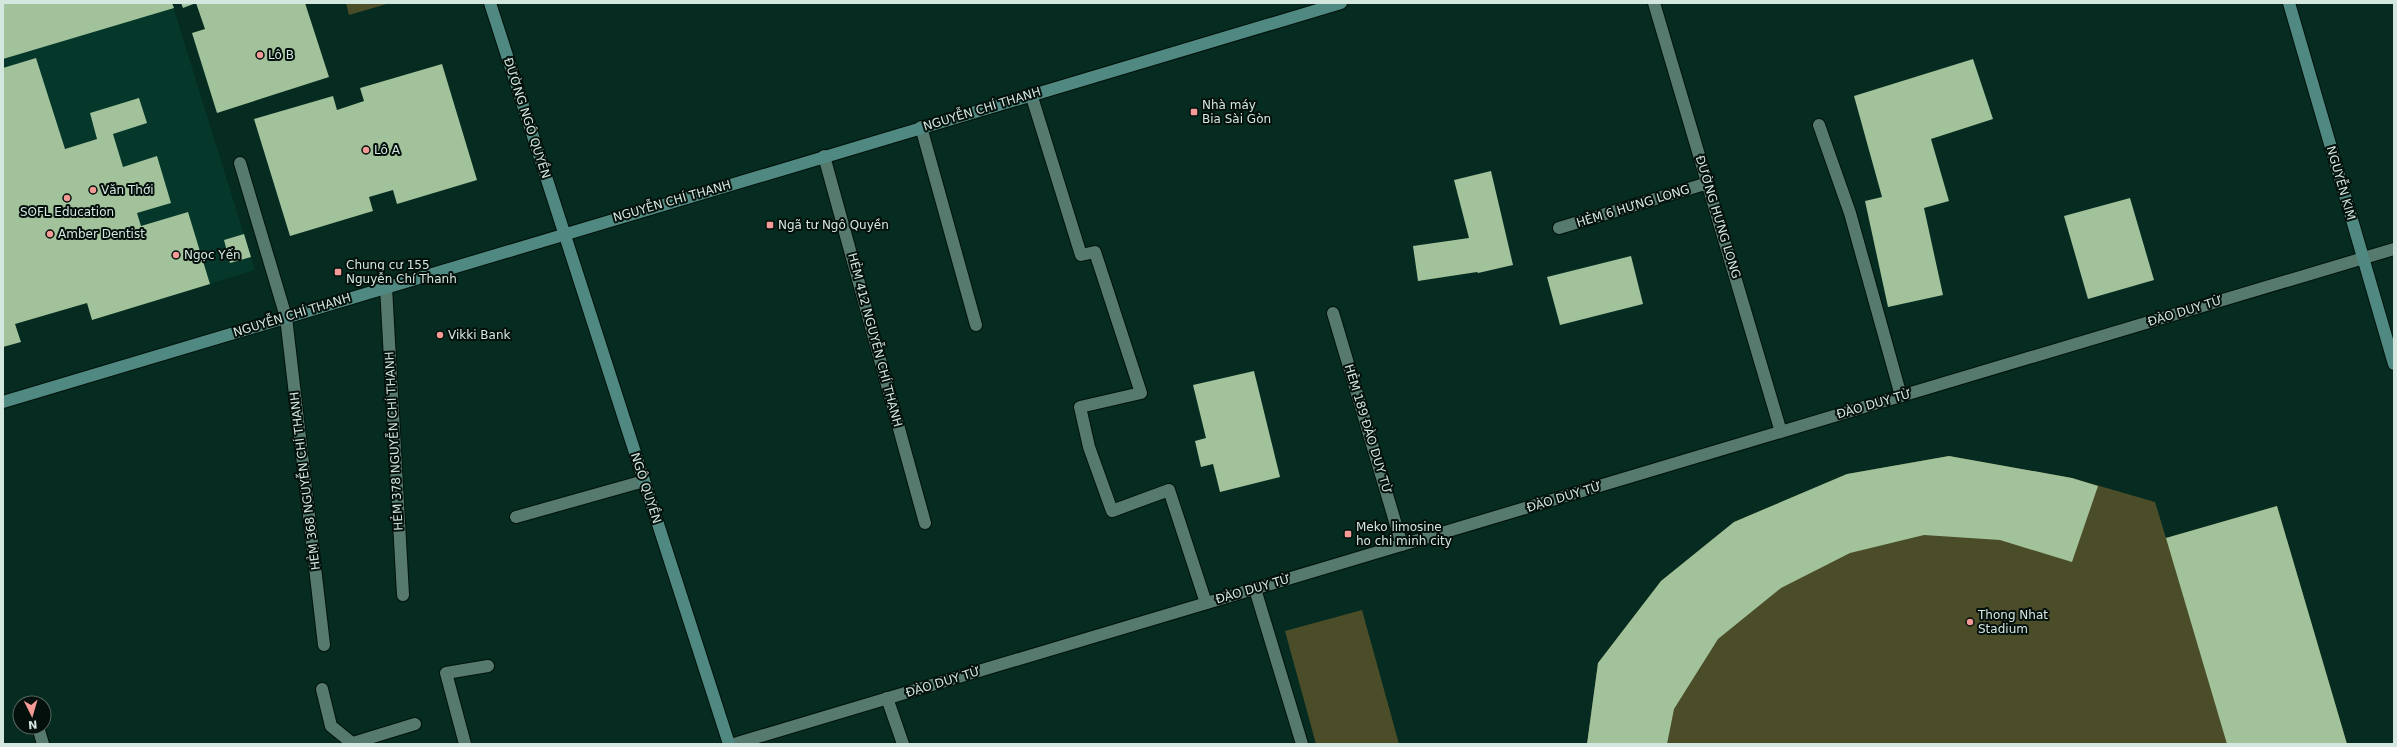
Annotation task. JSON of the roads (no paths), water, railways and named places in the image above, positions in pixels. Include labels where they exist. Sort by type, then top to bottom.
[{"type":"main road","name":"ĐƯỜNG NGÔ QUYỀN","points":[[490,3],[564,233]]},
{"type":"main road","name":"NGUYỄN CHÍ THANH","points":[[3,402],[564,233],[1341,3]]},
{"type":"main road","name":"NGUYỄN KIM","points":[[2288,3],[2394,364]]},
{"type":"main road","name":"NGÔ QUYỀN","points":[[564,233],[729,744]]},
{"type":"street","name":"ĐƯỜNG HƯNG LONG","points":[[1654,3],[1781,432]]},
{"type":"street","points":[[1031,94],[1081,255],[1096,252],[1141,393],[1080,407],[1089,447],[1112,511],[1169,490],[1206,603]]},
{"type":"street","points":[[1819,125],[1850,213],[1901,396]]},
{"type":"street","points":[[921,127],[976,325]]},
{"type":"street","name":"HẺM 412 NGUYỄN CHÍ THANH","points":[[824,156],[925,524]]},
{"type":"street","name":"HẺM 368 NGUYỄN CHÍ THANH","points":[[240,163],[286,316],[324,644]]},
{"type":"street","name":"HẺM 6 HƯNG LONG","points":[[1559,228],[1708,183]]},
{"type":"street","name":"ĐÀO DUY TỪ","points":[[734,744],[2394,250]]},
{"type":"street","name":"HẺM 378 NGUYỄN CHÍ THANH","points":[[386,287],[403,595]]},
{"type":"street","name":"HẺM 189 ĐÀO DUY TỪ","points":[[1333,313],[1402,545]]},
{"type":"street","points":[[516,517],[644,481]]},
{"type":"street","points":[[1255,589],[1302,744]]},
{"type":"street","points":[[465,744],[446,673],[488,666]]},
{"type":"street","points":[[322,689],[331,726],[353,744],[415,724]]},
{"type":"street","points":[[887,698],[903,744]]},
{"type":"place","name":"Lô B","points":[[260,55]]},
{"type":"place","name":"Nhà máy Bia Sài Gòn","points":[[1194,112]]},
{"type":"place","name":"Lô A","points":[[366,150]]},
{"type":"place","name":"Văn Thới","points":[[93,190]]},
{"type":"place","name":"SOFL Education","points":[[67,198]]},
{"type":"place","name":"Ngã tư Ngô Quyền","points":[[770,225]]},
{"type":"place","name":"Amber Dentist","points":[[50,234]]},
{"type":"place","name":"Ngọc Yến","points":[[176,255]]},
{"type":"place","name":"Chung cư 155 Nguyễn Chí Thanh","points":[[338,272]]},
{"type":"place","name":"Vikki Bank","points":[[440,335]]},
{"type":"place","name":"Meko limosine ho chi minh city","points":[[1348,534]]},
{"type":"place","name":"Thong Nhat Stadium","points":[[1970,622]]}]
